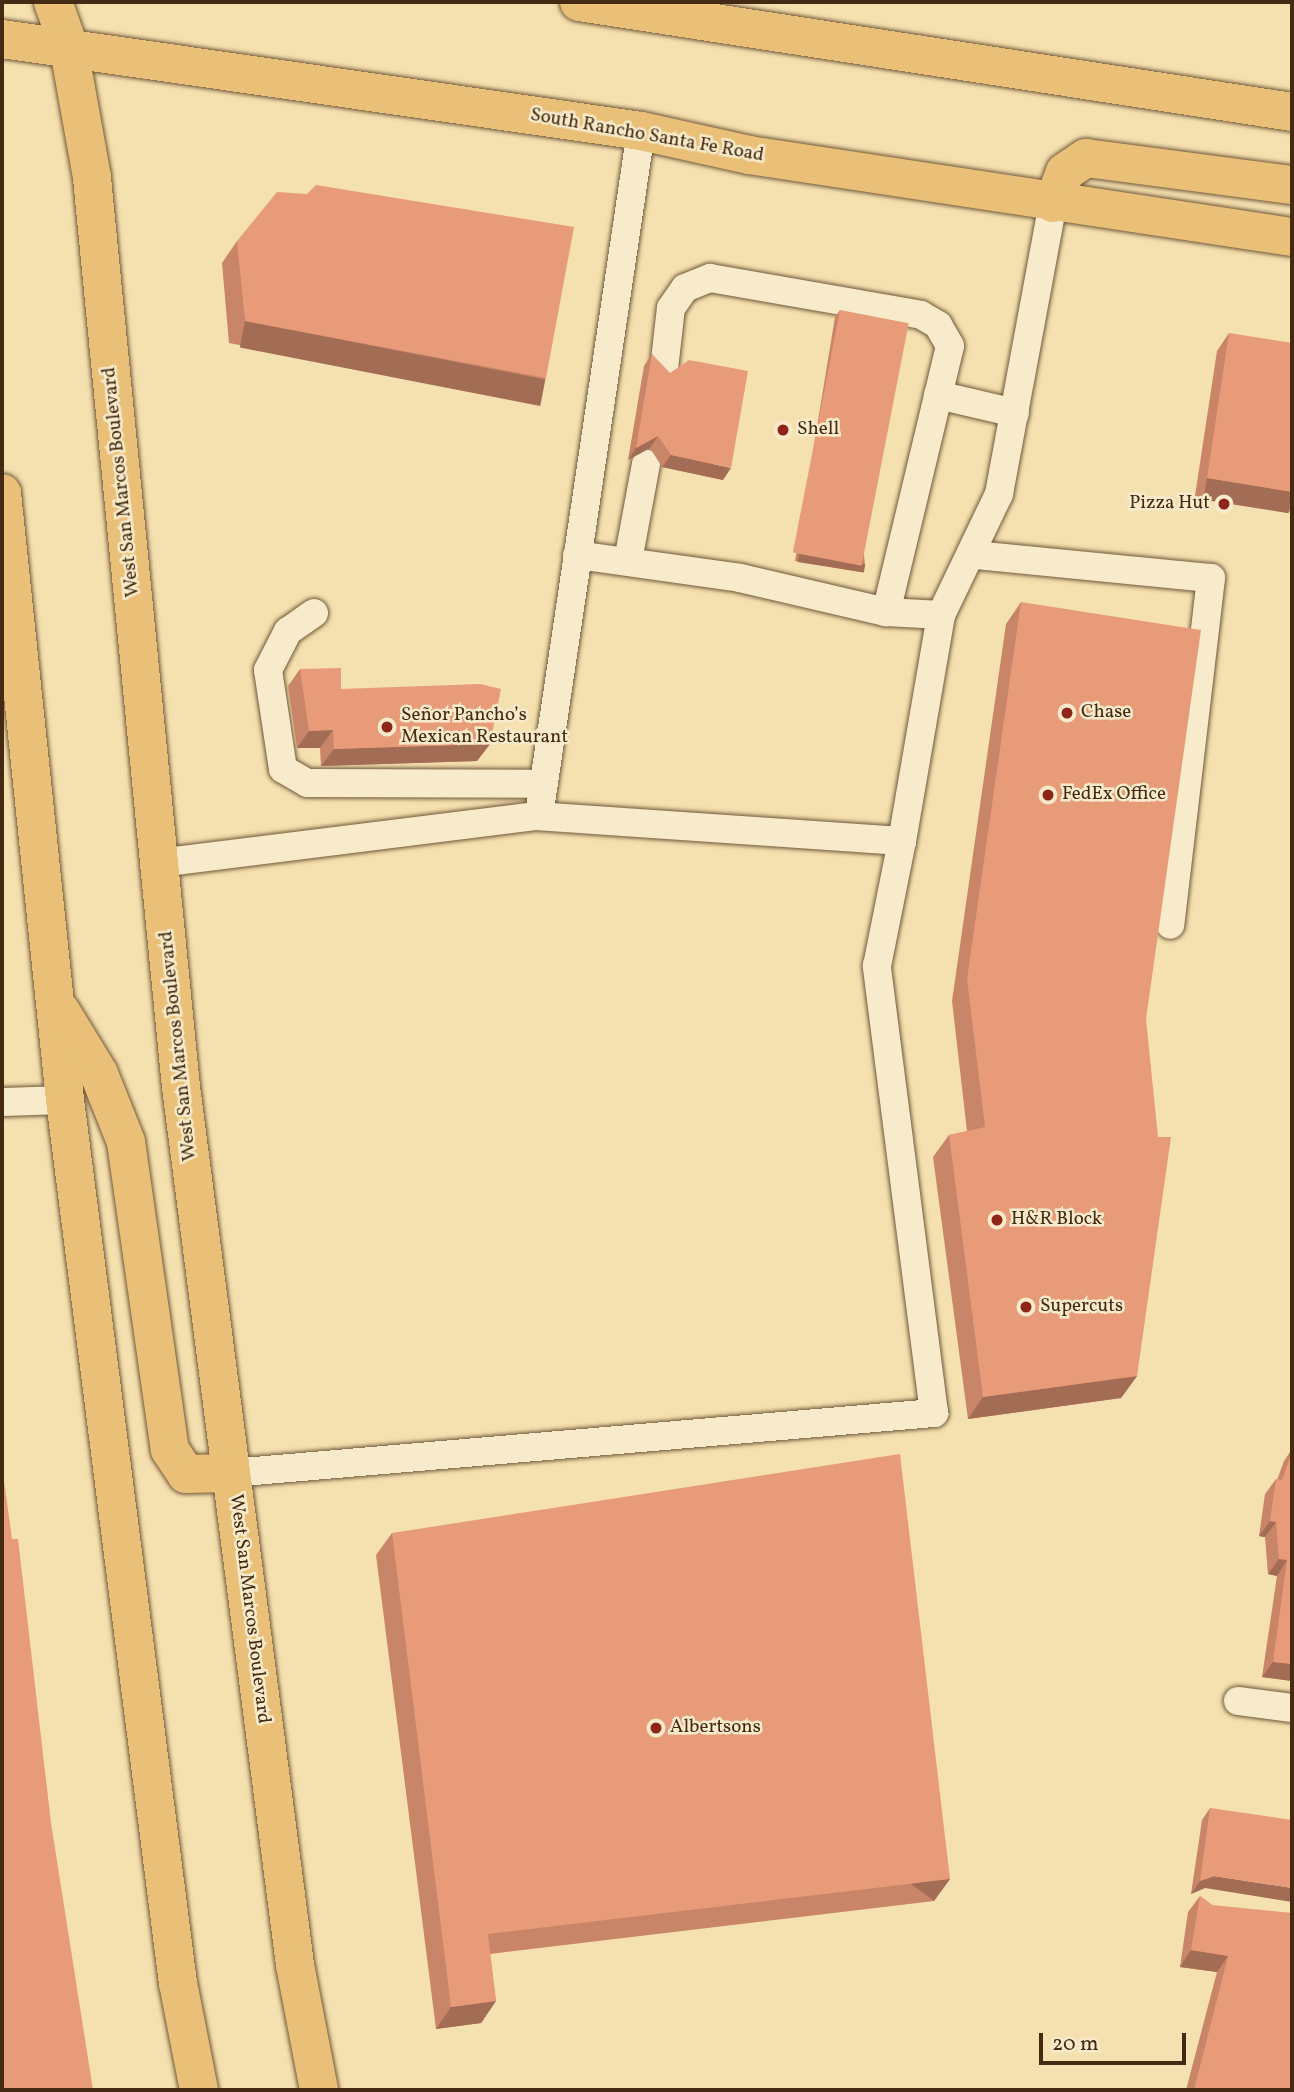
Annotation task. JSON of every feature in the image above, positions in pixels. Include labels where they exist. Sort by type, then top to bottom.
[{"type":"main road","name":"West San Marcos Boulevard","points":[[52,2],[68,44],[92,178],[159,863],[232,1473],[295,1965],[319,2090]]},
{"type":"main road","points":[[589,3],[1292,112]]},
{"type":"main road","name":"South Rancho Santa Fe Road","points":[[2,38],[68,44],[641,131],[750,155],[1053,203],[1292,237]]},
{"type":"main road","points":[[1053,203],[1065,172],[1087,158],[1292,185]]},
{"type":"main road","points":[[2,493],[8,600],[65,1100],[178,1983],[199,2090]]},
{"type":"main road","points":[[55,1002],[99,1074],[126,1142],[170,1450],[186,1474],[232,1473]]},
{"type":"lane","points":[[538,816],[641,131]]},
{"type":"lane","points":[[232,1473],[934,1413],[877,966],[902,841],[941,615],[975,555],[999,494],[1053,203]]},
{"type":"lane","points":[[664,369],[671,308],[685,288],[710,278],[921,315],[938,325],[950,346],[886,612]]},
{"type":"lane","points":[[938,395],[1015,413]]},
{"type":"lane","points":[[628,561],[646,464]]},
{"type":"lane","points":[[577,555],[740,578],[886,612],[941,615]]},
{"type":"lane","points":[[975,555],[1211,578],[1170,925]]},
{"type":"lane","points":[[314,613],[288,631],[268,670],[283,769],[307,783],[543,783]]},
{"type":"lane","points":[[159,863],[538,816],[902,841]]},
{"type":"lane","points":[[2,1102],[65,1100]]},
{"type":"lane","points":[[1238,1701],[1292,1708]]},
{"type":"building","points":[[316,185],[574,227],[546,378],[245,321],[237,241],[277,192],[307,194]]},
{"type":"building","points":[[840,310],[909,323],[862,566],[793,552]]},
{"type":"building","points":[[1229,333],[1292,343],[1292,492],[1207,478]]},
{"type":"building","points":[[652,354],[670,373],[689,360],[748,371],[731,468],[671,455],[658,436],[636,448]]},
{"type":"building","points":[[1021,602],[1201,630],[1146,1019],[1158,1137],[1171,1137],[1137,1376],[983,1397],[949,1135],[985,1127],[967,979]]},
{"type":"building","name":"Señor Pancho’s Mexican Restaurant","points":[[341,668],[341,689],[480,684],[501,689],[490,744],[334,749],[333,730],[309,731],[300,669]]},
{"type":"building","points":[[1292,1452],[1292,1664],[1273,1662],[1287,1560],[1279,1559],[1276,1522],[1270,1521],[1276,1479],[1282,1480]]},
{"type":"building","name":"Albertsons","points":[[900,1454],[950,1879],[488,1934],[496,2001],[451,2007],[392,1533]]},
{"type":"building","points":[[2,1466],[12,1539],[18,1539],[51,1823],[93,2090],[2,2090]]},
{"type":"building","points":[[1210,1808],[1292,1820],[1292,1888],[1214,1876],[1200,1881]]},
{"type":"building","points":[[1200,1896],[1212,1905],[1292,1913],[1292,2090],[1194,2090],[1228,1956],[1191,1950]]},
{"type":"place","name":"Shell","points":[[783,430]]},
{"type":"place","name":"Pizza Hut","points":[[1224,504]]},
{"type":"place","name":"Chase","points":[[1067,713]]},
{"type":"place","name":"Señor Pancho’s Mexican Restaurant","points":[[387,727]]},
{"type":"place","name":"FedEx Office","points":[[1048,795]]},
{"type":"place","name":"H&R Block","points":[[997,1220]]},
{"type":"place","name":"Supercuts","points":[[1026,1307]]},
{"type":"place","name":"Albertsons","points":[[656,1728]]}]
